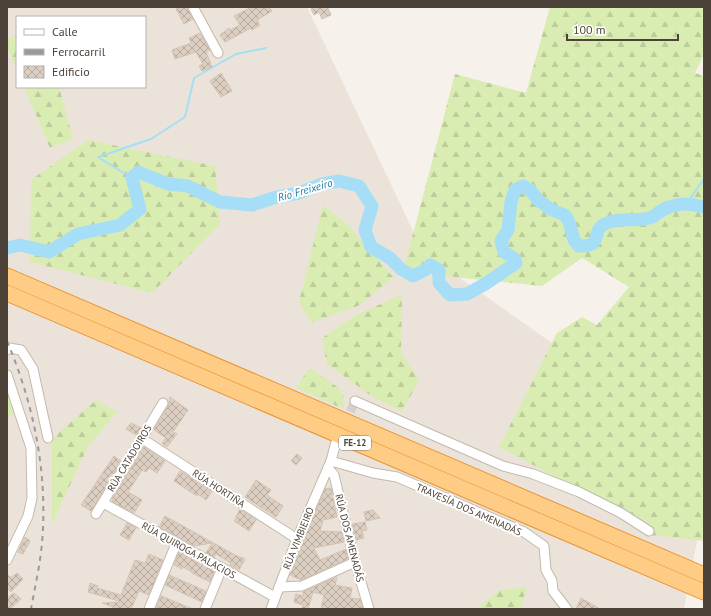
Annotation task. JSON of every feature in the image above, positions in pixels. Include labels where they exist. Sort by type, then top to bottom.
[{"type":"highway","name":"FE-12","points":[[7,276],[704,575]]},
{"type":"highway","name":"FE-12","points":[[7,293],[704,592]]},
{"type":"highway","points":[[573,518],[704,565]]},
{"type":"highway","points":[[664,575],[704,597]]},
{"type":"street","points":[[193,7],[218,53]]},
{"type":"street","points":[[7,350],[9,348],[21,350],[33,369],[48,438]]},
{"type":"street","points":[[7,375],[31,448],[32,498],[28,516],[7,560]]},
{"type":"street","points":[[355,401],[503,466],[533,474],[579,492],[621,513],[649,531]]},
{"type":"street","name":"RÚA CATADOIROS","points":[[96,514],[163,403]]},
{"type":"street","name":"RÚA HORTIÑA","points":[[141,438],[297,539]]},
{"type":"street","name":"RÚA VIMBIEIRO","points":[[271,609],[297,539],[330,465],[336,442]]},
{"type":"street","name":"RÚA DOS AMENADÁS","points":[[330,465],[334,475],[355,562],[369,609]]},
{"type":"street","name":"TRAVESÍA DOS AMENADÁS","points":[[330,465],[397,477],[524,532],[544,546],[546,570],[552,581],[553,591],[567,609]]},
{"type":"street","name":"RÚA QUIROGA PALACIOS","points":[[102,503],[275,597]]},
{"type":"street","points":[[149,609],[176,544]]},
{"type":"street","points":[[279,587],[302,586],[355,562]]},
{"type":"street","points":[[205,609],[222,568]]},
{"type":"shaded area","points":[[7,7],[307,7],[423,252],[704,450],[704,504],[684,609],[7,609]]},
{"type":"green space","points":[[550,7],[704,7],[704,54],[695,73],[704,76],[704,541],[642,534],[584,492],[499,447],[557,333],[582,317],[597,325],[629,287],[582,258],[542,286],[403,272],[455,74],[526,93]]},
{"type":"green space","points":[[16,36],[16,69],[7,47],[7,39]]},
{"type":"green space","points":[[24,88],[59,88],[73,139],[50,148]]},
{"type":"green space","points":[[88,140],[215,166],[220,224],[152,293],[30,262],[31,180]]},
{"type":"green space","points":[[323,205],[348,225],[393,277],[360,305],[311,323],[299,302]]},
{"type":"green space","points":[[402,294],[401,353],[419,380],[402,412],[373,397],[327,364],[322,338],[353,317]]},
{"type":"green space","points":[[309,368],[339,388],[344,397],[344,409],[296,388]]},
{"type":"green space","points":[[7,382],[22,409],[7,418]]},
{"type":"green space","points":[[96,400],[117,412],[87,448],[52,524],[52,439]]},
{"type":"green space","points":[[527,587],[520,609],[475,609],[500,590]]},
{"type":"building","points":[[180,7],[187,7],[193,19],[184,24],[176,9]]},
{"type":"building","points":[[252,7],[269,7],[272,11],[257,20],[260,25],[252,30],[251,28],[225,42],[220,35],[229,28],[230,30],[240,25],[234,16]]},
{"type":"building","points":[[315,7],[330,7],[328,8],[331,15],[322,19],[319,12],[314,15],[311,9]]},
{"type":"building","points":[[200,33],[210,50],[206,52],[212,67],[202,71],[199,66],[203,64],[196,52],[175,59],[172,50],[191,43],[189,38]]},
{"type":"building","points":[[221,73],[232,91],[221,97],[210,81]]},
{"type":"building","points":[[170,397],[188,410],[173,432],[177,434],[167,447],[162,443],[166,438],[154,430],[168,406]]},
{"type":"building","points":[[131,423],[141,428],[136,435],[126,429]]},
{"type":"building","points":[[144,447],[165,461],[157,473],[149,468],[146,472],[142,470],[128,492],[142,500],[134,513],[113,502],[112,499]]},
{"type":"building","points":[[297,454],[302,458],[296,465],[291,461]]},
{"type":"building","points":[[114,456],[121,461],[91,511],[81,505]]},
{"type":"building","points":[[180,471],[212,491],[206,500],[174,481]]},
{"type":"building","points":[[256,480],[271,490],[267,495],[283,506],[276,517],[245,497]]},
{"type":"building","points":[[331,488],[337,517],[323,520],[320,531],[342,532],[344,542],[314,548],[320,560],[346,549],[348,559],[301,580],[290,575],[325,489]]},
{"type":"building","points":[[240,509],[256,520],[249,531],[234,521]]},
{"type":"building","points":[[373,510],[380,518],[366,521],[364,512]]},
{"type":"building","points":[[165,516],[235,555],[245,559],[239,570],[216,554],[214,557],[206,553],[212,543],[194,546],[159,527]]},
{"type":"building","points":[[365,522],[367,530],[362,531],[364,538],[356,540],[352,524]]},
{"type":"building","points":[[127,523],[136,528],[129,540],[120,535]]},
{"type":"building","points":[[25,537],[30,541],[23,554],[18,552]]},
{"type":"building","points":[[179,552],[214,571],[210,582],[183,567],[182,569],[174,565]]},
{"type":"building","points":[[149,554],[163,560],[149,595],[139,591],[131,609],[112,609],[113,607],[102,603],[122,602],[88,592],[90,583],[98,586],[97,588],[121,595],[135,560],[145,563]]},
{"type":"building","points":[[17,573],[23,579],[11,592],[7,588],[7,574],[11,578]]},
{"type":"building","points":[[169,575],[206,591],[202,602],[165,585]]},
{"type":"building","points":[[337,577],[335,585],[352,588],[350,598],[360,599],[363,609],[321,609],[324,595],[313,592],[308,609],[302,609],[303,605],[294,602],[296,594],[303,596],[303,592]]},
{"type":"building","points":[[14,593],[21,599],[10,609],[7,609],[7,598]]},
{"type":"building","points":[[161,596],[193,609],[156,609]]},
{"type":"building","points":[[581,598],[600,609],[576,609]]},
{"type":"waterway","points":[[132,178],[98,157],[151,139],[185,117],[194,78],[236,54],[266,48]]},
{"type":"waterway","name":"Río Freixeiro","points":[[7,248],[20,245],[49,252],[78,234],[120,225],[140,209],[132,178],[138,172],[168,184],[188,186],[220,202],[252,205],[273,198],[299,193],[322,184],[339,181],[359,186],[372,206],[365,230],[371,247],[390,258],[401,269],[413,276],[425,270],[430,265],[439,270],[439,283],[450,295],[467,294],[516,263],[515,259],[504,252],[501,241],[508,230],[511,202],[515,190],[523,186],[530,190],[538,200],[552,210],[565,215],[569,222],[574,240],[579,246],[587,246],[592,244],[600,228],[609,222],[646,219],[653,217],[658,212],[672,206],[688,204],[704,207]]},
{"type":"waterway","points":[[686,204],[704,179]]},
{"type":"tunnel","points":[[345,424],[355,401]]},
{"type":"railway","points":[[7,341],[17,365],[32,415],[41,466],[43,491],[42,543],[31,609]]}]
